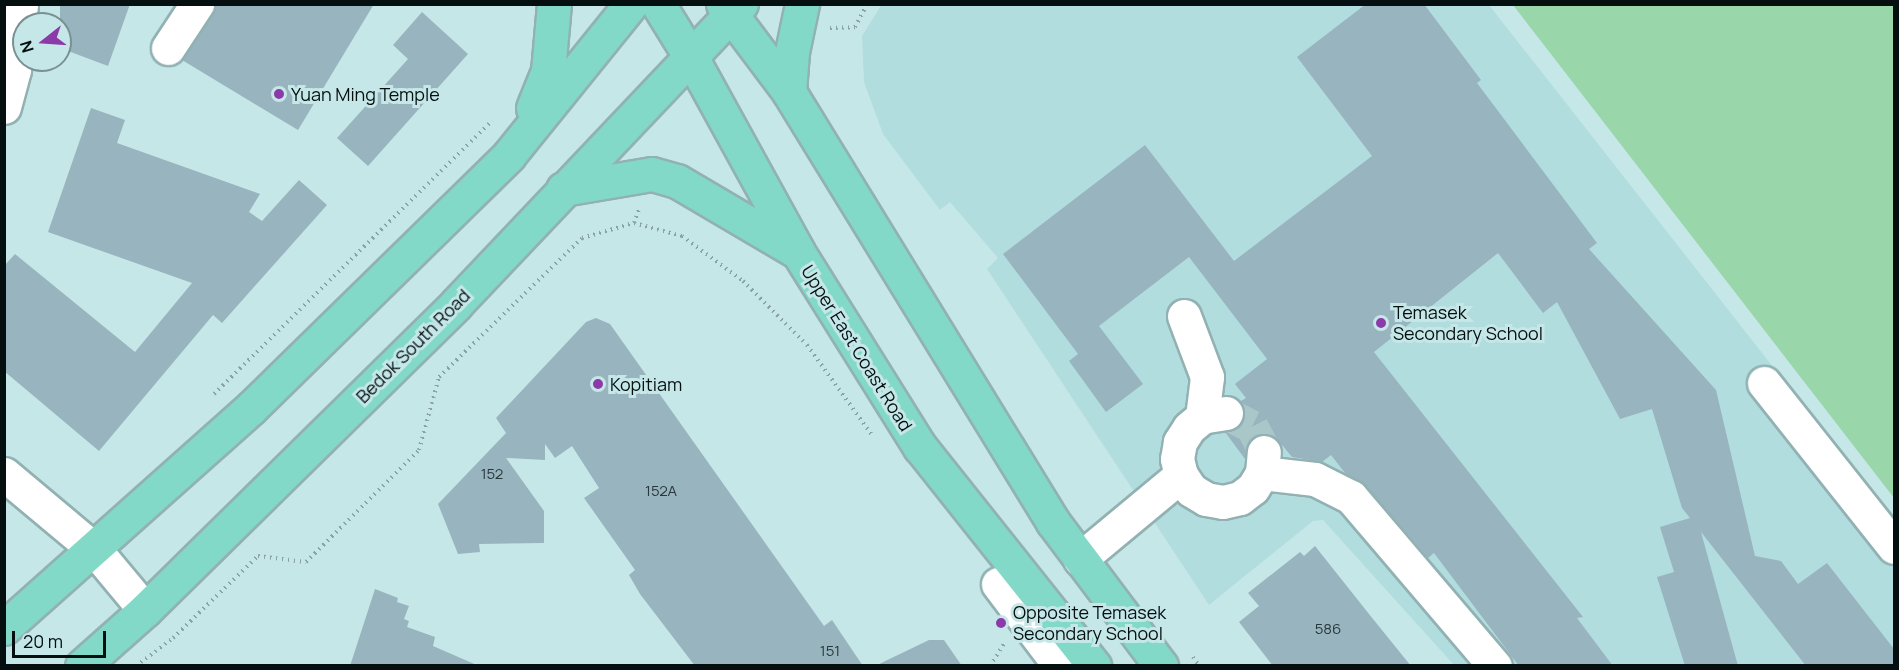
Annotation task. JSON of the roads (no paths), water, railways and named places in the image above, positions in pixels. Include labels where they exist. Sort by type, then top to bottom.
[{"type":"main road","points":[[509,155],[548,71],[554,4]]},
{"type":"main road","points":[[4,628],[95,550],[251,408],[509,155],[631,4]]},
{"type":"main road","name":"Upper East Coast Road","points":[[658,4],[692,59],[798,252],[920,447],[1095,666]]},
{"type":"main road","points":[[789,92],[792,52],[802,4]]},
{"type":"main road","points":[[732,8],[789,92],[947,353],[1080,559],[1161,666]]},
{"type":"main road","name":"Bedok South Road","points":[[82,666],[145,610],[456,304],[563,189],[692,59],[732,8]]},
{"type":"main road","points":[[563,189],[652,174],[677,181],[798,252]]},
{"type":"street","points":[[4,107],[14,70],[21,4]]},
{"type":"street","points":[[168,48],[197,4]]},
{"type":"street","points":[[1184,316],[1208,377],[1214,415],[1189,428],[1180,442],[1177,459],[1181,475],[1191,490],[1206,499],[1223,502],[1240,498],[1253,488],[1263,462],[1315,479],[1351,497],[1495,666]]},
{"type":"street","points":[[1764,383],[1894,547]]},
{"type":"street","points":[[4,474],[95,550],[145,610]]},
{"type":"street","points":[[1080,559],[1181,475]]},
{"type":"street","points":[[998,584],[1060,666]]},
{"type":"tunnel","points":[[1226,413],[1252,426],[1264,450]]},
{"type":"place","name":"Yuan Ming Temple","points":[[279,94]]},
{"type":"place","name":"Temasek Secondary School","points":[[1381,323]]},
{"type":"place","name":"Kopitiam","points":[[598,384]]},
{"type":"place","name":"Opposite Temasek Secondary School","points":[[1001,623]]}]
